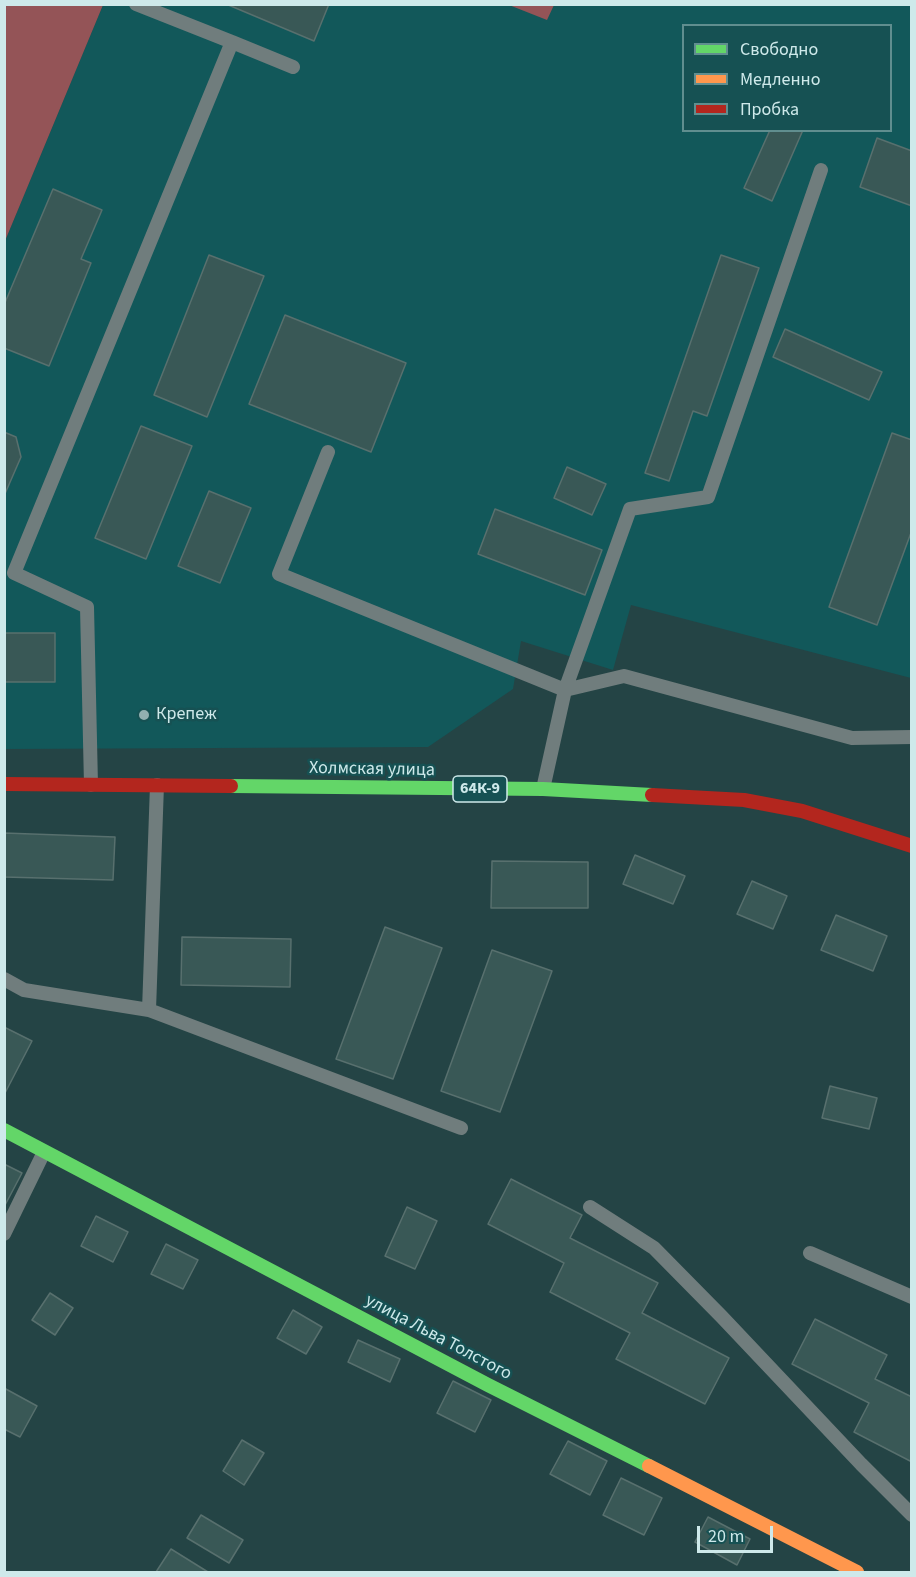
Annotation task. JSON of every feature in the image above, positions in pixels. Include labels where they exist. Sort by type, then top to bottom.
[{"type":"street","name":"Холмская улица","points":[[4,784],[543,789],[744,800],[802,811],[912,846]]},
{"type":"street","name":"улица Льва Толстого","points":[[4,1130],[488,1385],[857,1572]]},
{"type":"lane","points":[[136,4],[293,67]]},
{"type":"lane","points":[[91,785],[87,607],[14,573],[232,42]]},
{"type":"lane","points":[[543,789],[565,690],[630,509],[708,497],[821,170]]},
{"type":"lane","points":[[328,453],[279,574],[565,690],[624,676],[852,738],[912,737]]},
{"type":"lane","points":[[149,1010],[157,785]]},
{"type":"lane","points":[[4,978],[24,990],[149,1010],[461,1128]]},
{"type":"lane","points":[[4,1234],[44,1152]]},
{"type":"lane","points":[[590,1207],[654,1248],[912,1515]]},
{"type":"lane","points":[[810,1253],[912,1297]]},
{"type":"shaded area","points":[[509,4],[547,19],[554,4],[911,5],[911,678],[631,605],[613,670],[521,641],[513,689],[428,747],[5,749],[5,241],[103,5]]},
{"type":"shaded area","points":[[554,4],[547,20],[509,5]]},
{"type":"shaded area","points":[[4,5],[103,5],[5,241]]},
{"type":"building","points":[[226,4],[329,4],[314,41]]},
{"type":"building","points":[[769,132],[802,132],[772,201],[744,188]]},
{"type":"building","points":[[877,138],[912,151],[912,206],[860,187]]},
{"type":"building","points":[[53,189],[102,210],[81,259],[91,263],[49,366],[4,348],[4,305]]},
{"type":"building","points":[[209,255],[264,276],[207,417],[154,395]]},
{"type":"building","points":[[721,255],[759,268],[707,416],[693,411],[669,481],[645,473]]},
{"type":"building","points":[[285,315],[406,363],[371,452],[249,404]]},
{"type":"building","points":[[785,329],[882,372],[869,400],[773,357]]},
{"type":"building","points":[[141,426],[192,446],[146,559],[95,538]]},
{"type":"building","points":[[4,432],[16,437],[21,457],[4,496]]},
{"type":"building","points":[[892,433],[912,440],[912,530],[877,625],[829,607]]},
{"type":"building","points":[[567,467],[606,484],[592,515],[554,498]]},
{"type":"building","points":[[209,491],[251,508],[220,583],[178,566]]},
{"type":"building","points":[[495,509],[602,550],[585,595],[478,554]]},
{"type":"building","points":[[4,633],[55,633],[55,682],[4,682]]},
{"type":"building","points":[[4,833],[115,837],[113,880],[4,877]]},
{"type":"building","points":[[635,855],[685,876],[673,904],[623,884]]},
{"type":"building","points":[[492,861],[588,862],[588,908],[491,908]]},
{"type":"building","points":[[752,881],[787,896],[773,929],[737,914]]},
{"type":"building","points":[[836,915],[887,936],[873,971],[821,950]]},
{"type":"building","points":[[385,927],[442,948],[393,1079],[336,1059]]},
{"type":"building","points":[[182,937],[291,939],[290,987],[181,985]]},
{"type":"building","points":[[492,950],[552,971],[500,1112],[441,1091]]},
{"type":"building","points":[[4,1027],[32,1041],[4,1095]]},
{"type":"building","points":[[830,1086],[877,1098],[869,1129],[822,1118]]},
{"type":"building","points":[[4,1164],[22,1173],[4,1207]]},
{"type":"building","points":[[511,1179],[582,1215],[570,1238],[658,1283],[642,1313],[729,1358],[705,1404],[616,1359],[630,1333],[550,1292],[564,1263],[488,1224]]},
{"type":"building","points":[[407,1207],[437,1221],[415,1269],[385,1256]]},
{"type":"building","points":[[96,1216],[128,1232],[113,1262],[81,1246]]},
{"type":"building","points":[[166,1244],[198,1260],[183,1289],[151,1274]]},
{"type":"building","points":[[50,1293],[73,1308],[55,1335],[32,1320]]},
{"type":"building","points":[[293,1310],[322,1327],[306,1354],[277,1338]]},
{"type":"building","points":[[815,1319],[887,1355],[875,1379],[912,1397],[912,1462],[854,1432],[869,1403],[792,1364]]},
{"type":"building","points":[[358,1340],[400,1359],[390,1382],[348,1362]]},
{"type":"building","points":[[453,1381],[491,1400],[475,1432],[437,1413]]},
{"type":"building","points":[[4,1388],[37,1406],[20,1437],[4,1429]]},
{"type":"building","points":[[242,1440],[264,1453],[244,1485],[223,1471]]},
{"type":"building","points":[[568,1441],[607,1461],[590,1495],[550,1474]]},
{"type":"building","points":[[621,1478],[662,1498],[644,1535],[603,1515]]},
{"type":"building","points":[[201,1515],[243,1540],[229,1563],[187,1538]]},
{"type":"building","points":[[708,1517],[750,1539],[737,1565],[695,1542]]},
{"type":"building","points":[[171,1549],[208,1572],[156,1572]]},
{"type":"traffic: fast","points":[[231,786],[543,789],[652,795]]},
{"type":"traffic: fast","points":[[4,1130],[488,1385],[649,1466]]},
{"type":"traffic: slow","points":[[649,1466],[857,1572]]},
{"type":"traffic: jam","points":[[4,784],[231,786]]},
{"type":"traffic: jam","points":[[652,795],[744,800],[802,811],[912,846]]},
{"type":"place","name":"Крепеж","points":[[144,715]]}]
